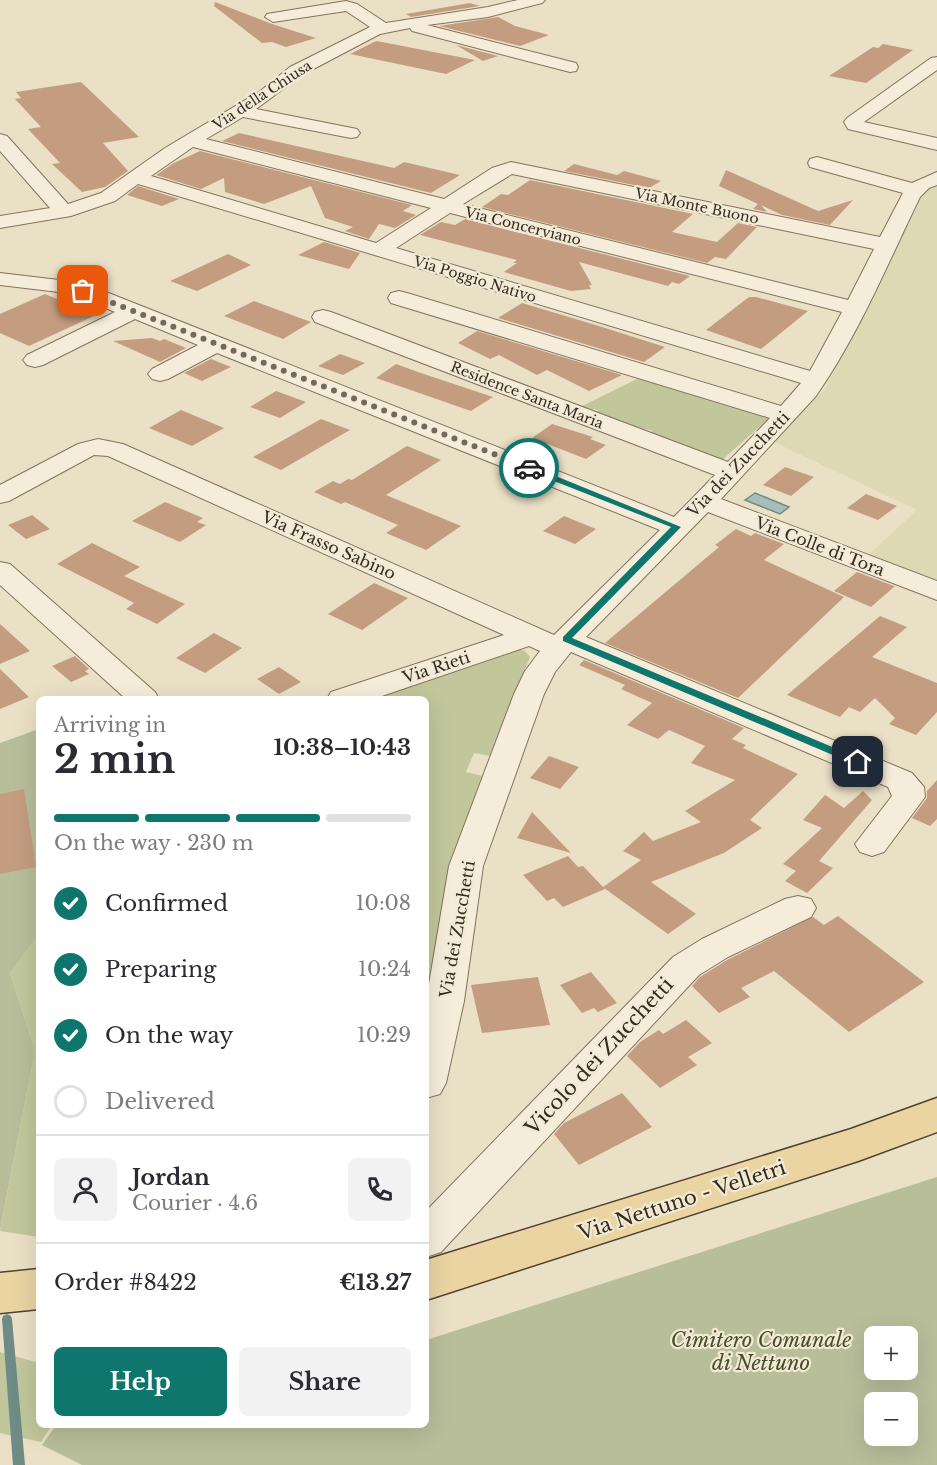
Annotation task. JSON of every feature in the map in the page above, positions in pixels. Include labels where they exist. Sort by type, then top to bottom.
[{"type":"main road","name":"Via Nettuno - Velletri","points":[[429,1279],[836,1151],[937,1114]]},
{"type":"main road","points":[[0,1293],[36,1289]]},
{"type":"street","name":"Via della Chiusa","points":[[0,222],[64,212],[108,197],[134,177],[190,141],[269,94],[296,71],[382,28],[482,13],[537,0]]},
{"type":"street","points":[[273,17],[343,6],[352,8],[382,28]]},
{"type":"street","points":[[403,24],[570,67]]},
{"type":"street","points":[[937,62],[853,122],[860,127],[937,144]]},
{"type":"street","points":[[241,111],[351,132]]},
{"type":"street","points":[[0,140],[64,212]]},
{"type":"street","name":"Via Concerviano","points":[[190,141],[856,309]]},
{"type":"street","points":[[817,163],[925,184]]},
{"type":"street","name":"Via Monte Buono","points":[[446,206],[499,172],[507,169],[522,170],[886,245]]},
{"type":"street","name":"Via Poggio Nativo","points":[[134,177],[816,380]]},
{"type":"street","name":"Via dei Zucchetti","points":[[429,1070],[445,1001],[460,895],[470,852],[532,686],[562,644],[732,473],[816,380],[856,309],[886,245],[925,184]]},
{"type":"street","points":[[379,250],[446,206]]},
{"type":"street","points":[[0,279],[76,289],[676,527]]},
{"type":"street","points":[[399,298],[786,415]]},
{"type":"street","points":[[35,360],[134,311]]},
{"type":"street","name":"Residence Santa Maria","points":[[323,317],[732,473]]},
{"type":"street","points":[[160,374],[216,344]]},
{"type":"street","name":"Via Frasso Sabino","points":[[0,495],[82,451],[98,447],[118,451],[530,636],[562,644],[900,780],[908,787],[909,797],[872,844]]},
{"type":"street","name":"Via Colle di Tora","points":[[702,501],[937,591]]},
{"type":"street","points":[[0,570],[141,696]]},
{"type":"street","name":"Via Rieti","points":[[351,696],[530,636]]},
{"type":"street","name":"Vicolo dei Zucchetti","points":[[429,1236],[686,966],[715,948],[798,908]]},
{"type":"shaded area","points":[[937,180],[937,584],[866,557],[917,510],[774,442],[826,388],[916,195]]},
{"type":"green space","points":[[645,375],[774,414],[722,460],[651,434],[652,430],[639,429],[597,413],[598,410],[580,407]]},
{"type":"green space","points":[[513,648],[525,651],[530,657],[490,756],[474,753],[466,772],[483,776],[457,845],[429,1002],[429,696],[371,696]]},
{"type":"green space","points":[[36,730],[36,938],[10,973],[35,1051],[0,1230],[0,743]]},
{"type":"green space","points":[[36,938],[36,1237],[0,1231],[35,1051],[10,973]]},
{"type":"green space","name":"Cimitero Comunale di Nettuno","points":[[937,1177],[937,1465],[82,1465],[42,1445],[54,1428],[429,1428],[429,1339]]},
{"type":"green space","points":[[0,1352],[36,1362],[36,1428],[50,1428],[41,1442],[0,1433]]},
{"type":"water","points":[[755,493],[789,507],[780,514],[745,500]]},
{"type":"building","points":[[215,2],[316,38],[286,47],[272,42],[262,43],[214,6]]},
{"type":"building","points":[[470,3],[480,6],[411,17],[406,14]]},
{"type":"building","points":[[498,17],[515,26],[549,35],[520,46],[439,26]]},
{"type":"building","points":[[376,41],[475,60],[446,74],[350,54]]},
{"type":"building","points":[[883,44],[913,50],[866,83],[829,76],[873,47],[878,48]]},
{"type":"building","points":[[456,45],[498,56],[483,61]]},
{"type":"building","points":[[81,82],[139,137],[103,143],[128,171],[105,187],[82,192],[52,164],[60,163],[28,129],[41,127],[15,99],[21,98],[16,92]]},
{"type":"building","points":[[239,133],[394,168],[404,162],[460,175],[431,193],[222,141]]},
{"type":"building","points":[[200,151],[412,205],[403,211],[416,215],[395,228],[379,224],[369,239],[345,231],[353,227],[325,218],[311,186],[264,204],[225,192],[224,178],[201,189],[156,175],[174,163]]},
{"type":"building","points":[[574,164],[617,175],[624,171],[661,181],[649,188],[564,171]]},
{"type":"building","points":[[726,170],[818,211],[853,200],[830,225],[782,215],[761,205],[767,212],[753,209],[758,204],[719,186]]},
{"type":"building","points":[[530,180],[693,214],[672,232],[717,242],[738,223],[757,227],[726,259],[715,257],[707,263],[482,207],[501,194],[508,195]]},
{"type":"building","points":[[138,186],[179,199],[162,206],[127,195]]},
{"type":"building","points":[[465,219],[690,276],[679,284],[672,282],[668,286],[579,262],[592,285],[589,285],[591,289],[571,291],[504,272],[517,263],[513,263],[517,260],[420,235],[441,222],[455,225]]},
{"type":"building","points":[[324,242],[360,253],[349,269],[298,255]]},
{"type":"building","points":[[228,254],[251,265],[197,291],[170,281]]},
{"type":"building","points":[[45,294],[96,315],[29,346],[0,333],[0,314]]},
{"type":"building","points":[[749,297],[808,311],[761,349],[706,330]]},
{"type":"building","points":[[254,301],[311,322],[283,339],[224,316]]},
{"type":"building","points":[[522,303],[665,347],[644,362],[498,318]]},
{"type":"building","points":[[477,331],[622,375],[589,391],[547,370],[537,375],[499,355],[490,359],[458,343]]},
{"type":"building","points":[[152,338],[160,341],[164,339],[186,348],[160,362],[113,341]]},
{"type":"building","points":[[340,354],[365,363],[343,375],[318,366]]},
{"type":"building","points":[[211,359],[231,367],[202,381],[184,373]]},
{"type":"building","points":[[396,364],[493,397],[471,411],[376,378]]},
{"type":"building","points":[[276,391],[306,402],[280,418],[250,407]]},
{"type":"building","points":[[181,410],[224,428],[192,446],[149,428]]},
{"type":"building","points":[[321,419],[350,430],[281,470],[253,457]]},
{"type":"building","points":[[552,424],[593,437],[590,439],[606,445],[586,459],[532,438]]},
{"type":"building","points":[[407,446],[441,460],[386,495],[461,526],[426,550],[386,533],[398,525],[345,502],[341,504],[314,492],[333,481],[340,484],[348,479],[352,480]]},
{"type":"building","points":[[785,467],[814,477],[791,496],[763,485]]},
{"type":"building","points":[[866,494],[897,506],[878,520],[847,508]]},
{"type":"building","points":[[165,502],[203,518],[197,522],[206,525],[180,542],[132,521]]},
{"type":"building","points":[[32,515],[50,529],[26,539],[8,525]]},
{"type":"building","points":[[564,516],[596,529],[575,544],[543,531]]},
{"type":"building","points":[[736,529],[751,536],[755,533],[784,544],[764,560],[844,597],[738,698],[605,643],[719,547],[715,545]]},
{"type":"building","points":[[92,543],[140,567],[124,576],[185,604],[157,624],[126,609],[134,603],[57,564]]},
{"type":"building","points":[[857,572],[895,586],[871,607],[834,591]]},
{"type":"building","points":[[374,583],[408,598],[362,630],[328,614]]},
{"type":"building","points":[[880,616],[907,627],[872,657],[937,683],[937,712],[916,735],[889,724],[895,718],[875,698],[860,712],[849,707],[840,717],[787,695]]},
{"type":"building","points":[[0,624],[30,651],[0,664]]},
{"type":"building","points":[[214,633],[242,648],[205,673],[176,658]]},
{"type":"building","points":[[75,656],[89,669],[85,671],[89,674],[71,682],[52,666]]},
{"type":"building","points":[[584,660],[744,728],[732,739],[746,745],[743,748],[798,774],[750,820],[762,828],[724,853],[651,882],[696,914],[668,934],[604,888],[563,907],[554,898],[547,901],[523,875],[568,856],[578,867],[583,866],[603,887],[641,860],[623,851],[644,832],[653,841],[701,822],[685,811],[735,780],[691,763],[705,746],[669,730],[658,739],[627,725],[652,703],[621,689],[625,685],[579,665]]},
{"type":"building","points":[[279,667],[301,682],[279,694],[257,679]]},
{"type":"building","points":[[0,669],[29,697],[0,709]]},
{"type":"building","points":[[549,756],[579,767],[560,789],[530,778]]},
{"type":"building","points":[[937,780],[937,819],[930,826],[912,818],[927,798],[927,791]]},
{"type":"building","points":[[24,789],[36,867],[0,874],[0,794]]},
{"type":"building","points":[[863,791],[872,800],[819,861],[833,868],[807,893],[785,881],[796,871],[783,864],[822,828],[803,820],[825,795],[844,808]]},
{"type":"building","points":[[532,812],[571,853],[517,838]]},
{"type":"building","points":[[838,916],[924,982],[849,1032],[774,971],[741,988],[750,997],[719,1013],[692,986],[700,977],[727,960],[813,917],[824,925]]},
{"type":"building","points":[[591,972],[617,1003],[598,1012],[594,1008],[582,1013],[560,985]]},
{"type":"building","points":[[538,977],[550,1025],[482,1033],[471,985]]},
{"type":"building","points":[[686,1020],[712,1043],[688,1057],[697,1065],[660,1088],[627,1056],[640,1042],[659,1030],[663,1034]]},
{"type":"building","points":[[622,1093],[652,1127],[579,1165],[554,1134],[564,1123]]},
{"type":"waterway","points":[[7,1319],[19,1465]]},
{"type":"way so far","points":[[83,291],[529,468]]},
{"type":"route","points":[[529,468],[676,527],[566,639],[858,762]]}]
